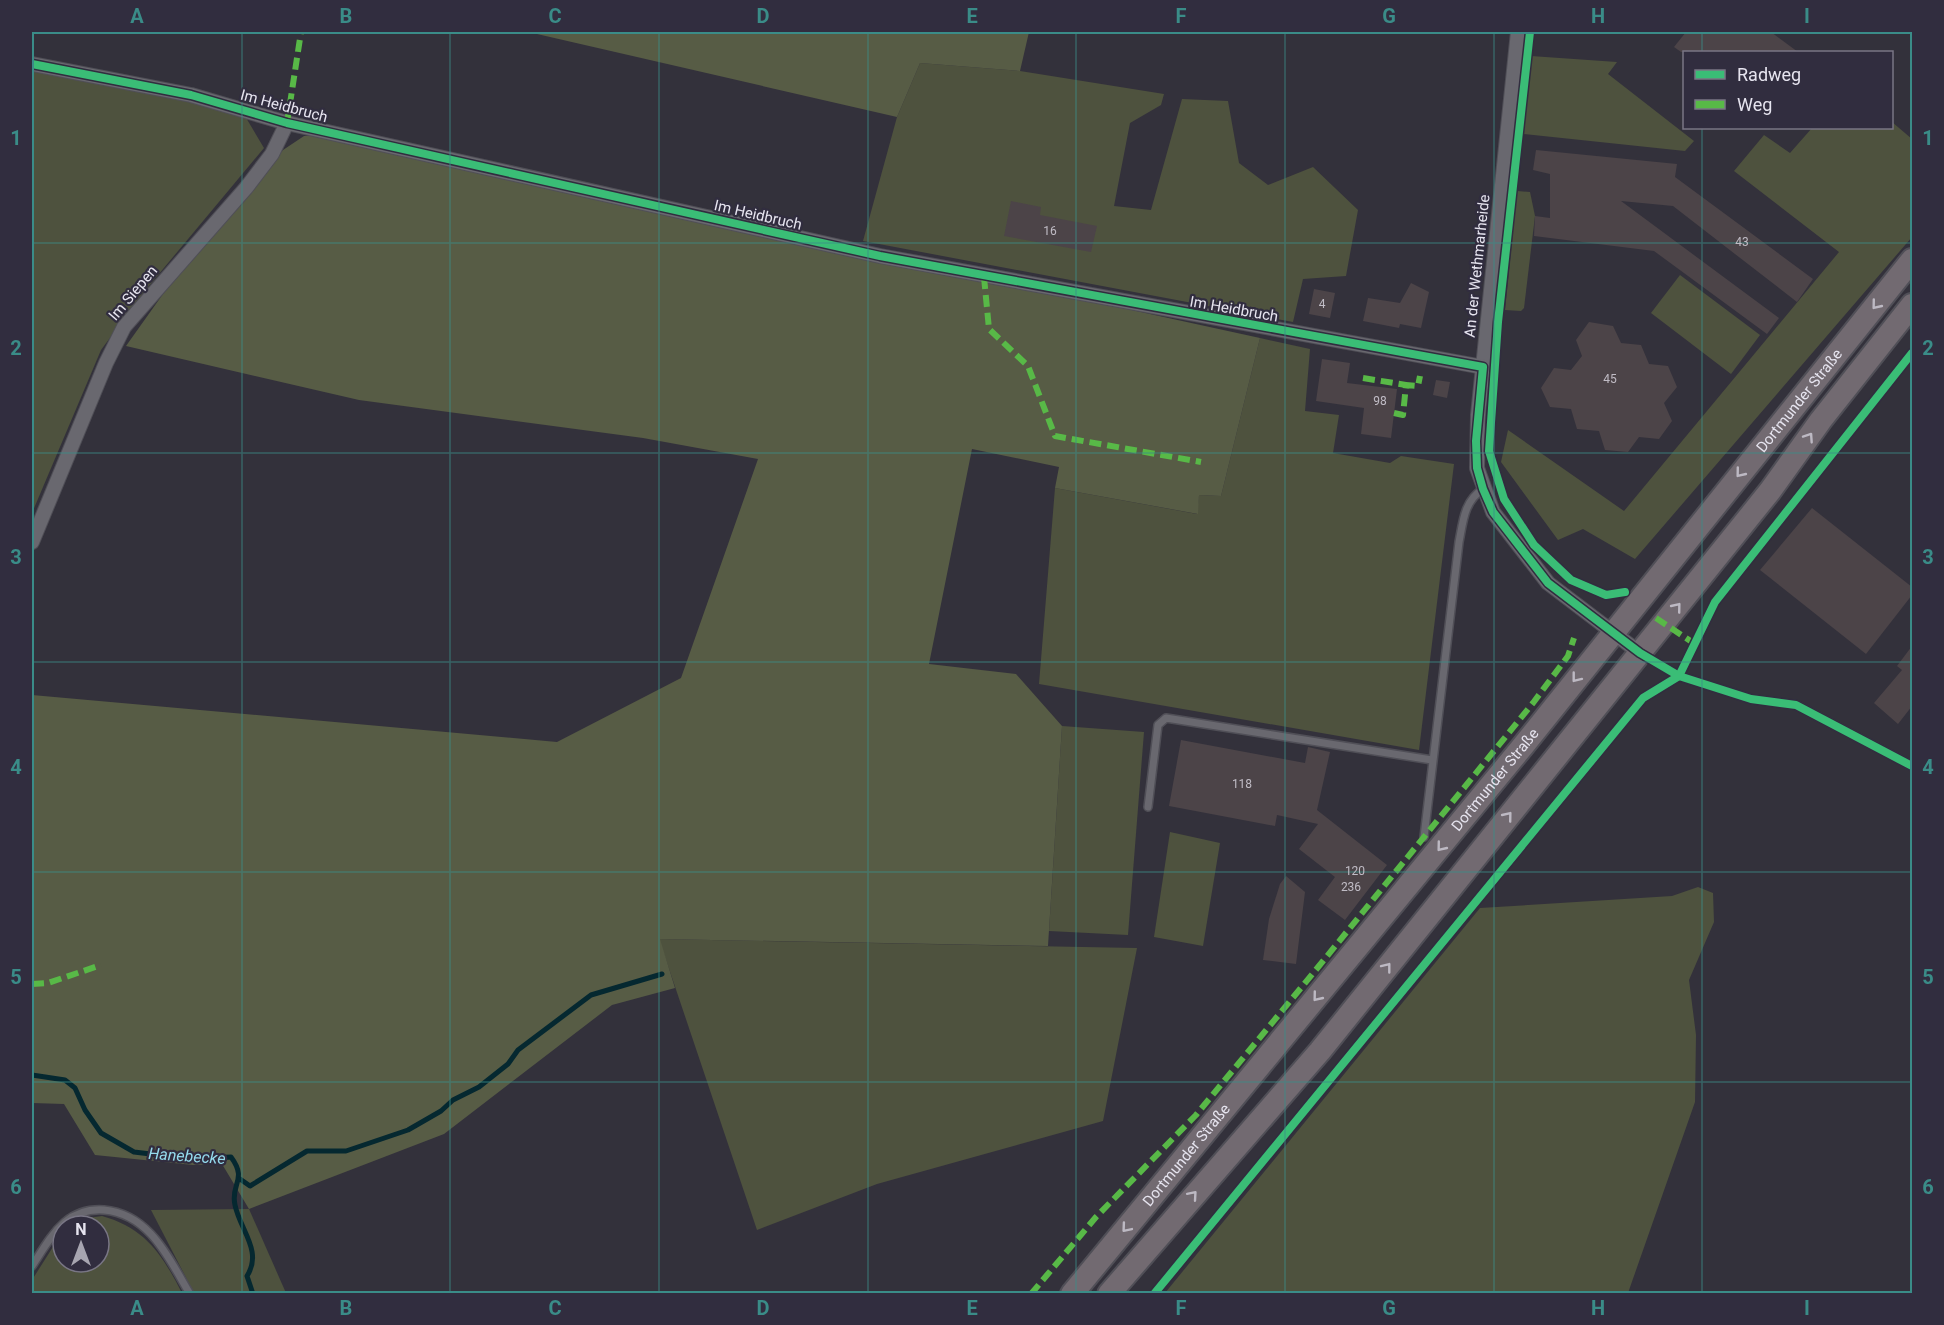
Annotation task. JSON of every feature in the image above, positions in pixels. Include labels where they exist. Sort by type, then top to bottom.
[{"type":"main road","name":"Dortmunder Straße","points":[[1072,1293],[1509,764],[1612,632],[1912,260]]},
{"type":"main road","name":"Dortmunder Straße","points":[[1108,1293],[1320,1051],[1763,500],[1821,420],[1912,305]]},
{"type":"street","name":"An der Wethmarheide","points":[[1518,32],[1476,441],[1478,468],[1483,489],[1499,522],[1548,583],[1640,653]]},
{"type":"street","name":"Im Heidbruch","points":[[32,64],[191,95],[288,123],[880,256],[1483,367]]},
{"type":"street","name":"Im Siepen","points":[[32,542],[106,363],[124,327],[246,188],[272,154],[288,123]]},
{"type":"lane","points":[[1424,837],[1459,542],[1465,512],[1472,496],[1483,489]]},
{"type":"lane","points":[[1640,653],[1689,679],[1751,699],[1796,705],[1912,766]]},
{"type":"lane","points":[[1148,807],[1158,725],[1166,718],[1432,760]]},
{"type":"lane","points":[[32,1266],[57,1230],[67,1220],[81,1212],[97,1209],[113,1211],[131,1217],[159,1241],[190,1293]]},
{"type":"green space","points":[[533,32],[1029,32],[1020,71],[920,63],[897,117]]},
{"type":"green space","points":[[1531,56],[1617,62],[1608,74],[1694,141],[1685,151],[1523,134]]},
{"type":"green space","points":[[920,63],[1020,71],[1164,94],[1161,105],[1130,123],[1114,206],[1151,210],[1182,99],[1228,101],[1239,163],[1268,185],[1313,167],[1358,210],[1346,276],[1303,279],[1293,322],[863,241],[897,117]]},
{"type":"green space","points":[[32,70],[242,111],[264,148],[143,293],[101,350],[32,513]]},
{"type":"green space","points":[[1893,123],[1912,139],[1912,237],[1635,559],[1583,529],[1558,540],[1501,462],[1508,430],[1624,511],[1839,252],[1734,171],[1764,135],[1790,153],[1811,129],[1893,129]]},
{"type":"green space","points":[[330,135],[1260,338],[1221,496],[1199,495],[1198,514],[1055,488],[1059,467],[972,449],[929,664],[1016,674],[1062,726],[1048,946],[660,939],[675,988],[612,1005],[444,1134],[249,1209],[222,1164],[193,1165],[95,1155],[64,1104],[32,1103],[32,695],[557,742],[681,678],[758,459],[643,438],[359,400],[126,346],[163,294],[283,150],[304,136]]},
{"type":"green space","points":[[1517,191],[1530,192],[1535,216],[1524,308],[1521,311],[1505,310]]},
{"type":"green space","points":[[1680,275],[1760,335],[1731,374],[1651,313]]},
{"type":"green space","points":[[1260,338],[1310,349],[1305,411],[1339,415],[1333,453],[1390,463],[1401,456],[1454,464],[1419,750],[1039,684],[1055,488],[1197,514],[1199,495],[1221,496]]},
{"type":"green space","points":[[1062,726],[1144,732],[1128,935],[1049,931]]},
{"type":"green space","points":[[1170,832],[1220,843],[1203,946],[1154,937]]},
{"type":"green space","points":[[1698,887],[1713,893],[1714,922],[1689,980],[1696,1035],[1695,1102],[1628,1293],[1165,1293],[1480,908],[1672,896]]},
{"type":"green space","points":[[659,939],[1137,948],[1103,1121],[877,1184],[757,1230]]},
{"type":"green space","points":[[249,1209],[286,1293],[194,1293],[151,1210]]},
{"type":"green space","points":[[111,1219],[130,1228],[151,1244],[182,1293],[32,1293],[32,1280],[51,1250],[51,1274],[111,1274]]},
{"type":"building","points":[[1686,32],[1771,32],[1797,51],[1681,52],[1674,47]]},
{"type":"building","points":[[1536,150],[1677,164],[1675,177],[1813,279],[1797,302],[1673,206],[1621,201],[1779,318],[1767,334],[1654,251],[1534,236],[1535,216],[1550,218],[1550,174],[1533,170]]},
{"type":"building","points":[[1011,201],[1041,207],[1040,215],[1097,226],[1091,252],[1004,236]]},
{"type":"building","points":[[1411,283],[1429,292],[1421,328],[1400,324],[1399,328],[1363,321],[1368,298],[1400,303]]},
{"type":"building","points":[[1314,289],[1335,293],[1330,318],[1309,314]]},
{"type":"building","points":[[1589,322],[1613,326],[1621,343],[1641,345],[1649,364],[1668,366],[1677,387],[1664,403],[1672,421],[1659,439],[1639,437],[1628,452],[1605,450],[1599,431],[1577,429],[1571,409],[1550,407],[1541,388],[1554,368],[1571,370],[1582,356],[1576,340]]},
{"type":"building","points":[[1322,359],[1350,363],[1347,383],[1397,389],[1391,438],[1361,434],[1364,408],[1316,401]]},
{"type":"building","points":[[1436,380],[1450,382],[1447,398],[1433,395]]},
{"type":"building","points":[[1812,508],[1912,587],[1912,595],[1866,654],[1760,570]]},
{"type":"building","points":[[1912,646],[1912,706],[1898,724],[1874,703],[1902,670],[1897,666]]},
{"type":"building","points":[[1181,740],[1305,763],[1308,747],[1330,752],[1317,810],[1387,865],[1345,920],[1318,900],[1335,877],[1299,849],[1318,824],[1277,815],[1275,826],[1169,806]]},
{"type":"building","points":[[1286,876],[1305,892],[1296,964],[1263,960],[1269,919],[1280,884]]},
{"type":"waterway","points":[[240,1179],[250,1186],[307,1151],[346,1151],[408,1130],[441,1111],[453,1100],[479,1087],[508,1064],[518,1050],[591,995],[662,974]]},
{"type":"waterway","name":"Hanebecke","points":[[32,1075],[65,1080],[75,1088],[85,1110],[101,1133],[134,1152],[192,1159],[231,1157],[238,1171],[235,1205],[252,1249],[253,1258],[247,1276],[253,1294]]},
{"type":"marked path","points":[[287,123],[301,32]]},
{"type":"marked path","points":[[984,277],[989,329],[1028,366],[1055,436],[1201,462]]},
{"type":"marked path","points":[[1394,413],[1403,415],[1406,385],[1418,386],[1420,376]]},
{"type":"marked path","points":[[1363,378],[1406,385]]},
{"type":"marked path","points":[[1656,618],[1695,644]]},
{"type":"marked path","points":[[1031,1294],[1096,1217],[1196,1115],[1533,703],[1568,656],[1574,638]]},
{"type":"marked path","points":[[32,984],[48,983],[101,965]]},
{"type":"cycle path","points":[[1530,32],[1498,322],[1489,451],[1504,499],[1534,545],[1571,580],[1606,595],[1625,592]]},
{"type":"cycle path","points":[[32,64],[191,95],[287,123],[880,256],[1483,367],[1476,441],[1477,468],[1483,489],[1493,512],[1548,583],[1640,653],[1679,676],[1751,699],[1796,705],[1912,766]]},
{"type":"cycle path","points":[[1154,1294],[1643,698],[1679,676],[1715,602],[1912,353]]}]
